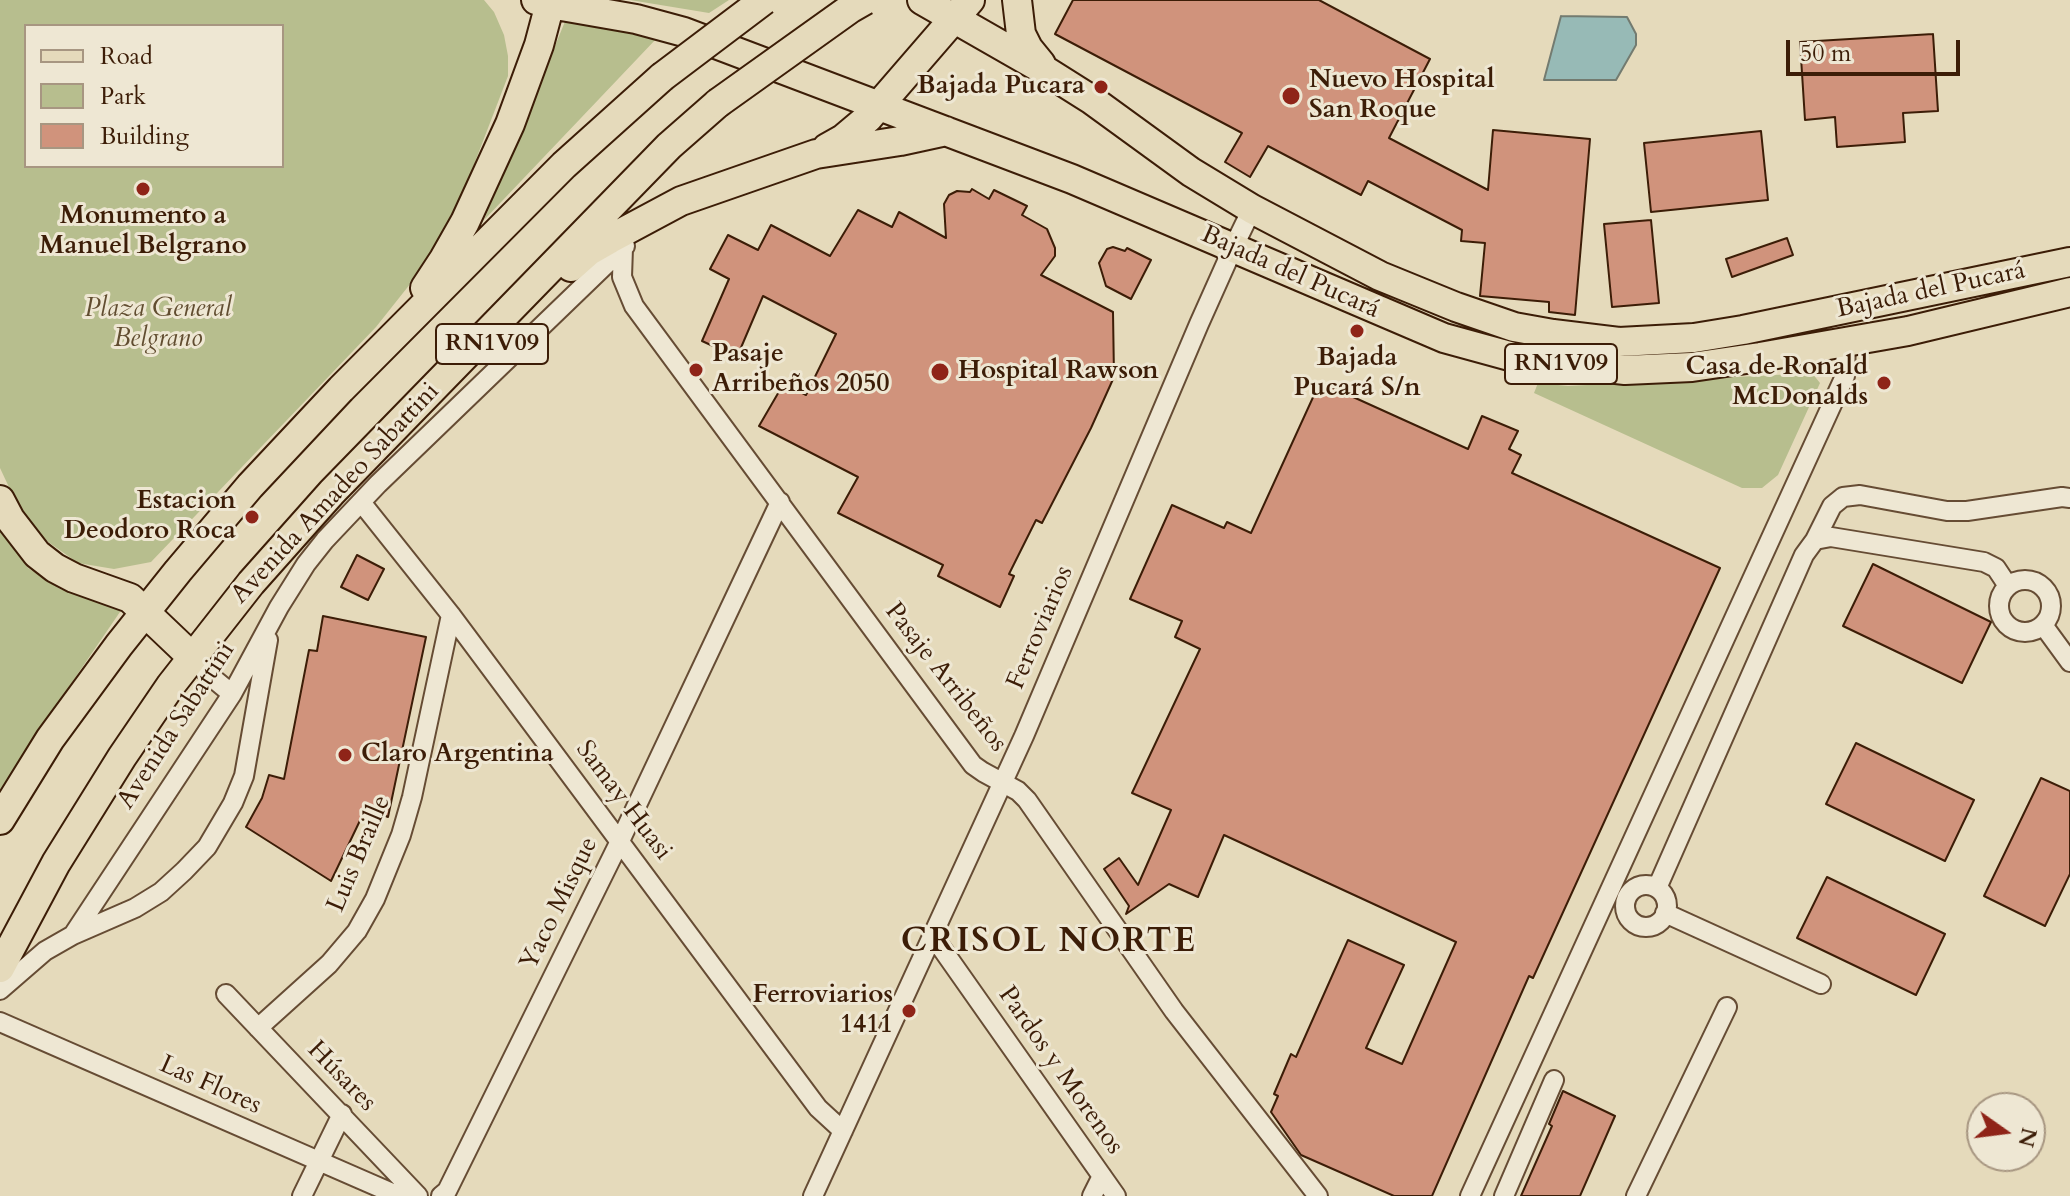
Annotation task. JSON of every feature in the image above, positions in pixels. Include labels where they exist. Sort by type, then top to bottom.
[{"type":"main road","points":[[377,354],[564,165],[662,77],[764,0]]},
{"type":"main road","name":"Avenida Amadeo Sabattini","points":[[0,968],[56,863],[163,697],[251,583],[332,492],[669,146],[718,103],[865,0]]},
{"type":"main road","name":"Bajada del Pucará","points":[[922,0],[962,9],[1191,172],[1252,209],[1380,276],[1514,327],[1619,342],[1694,338],[2070,262]]},
{"type":"main road","points":[[1017,0],[1021,34],[1046,71]]},
{"type":"main road","name":"Bajada del Pucará","points":[[546,1],[662,26],[880,105],[1072,179],[1444,338],[1502,354],[1625,370],[1681,368],[1908,331],[2070,292]]},
{"type":"main road","name":"RN1V09","points":[[0,820],[50,739],[145,611],[250,486],[377,354],[437,270],[465,222],[510,124],[539,45],[546,1]]},
{"type":"main road","points":[[816,154],[859,127],[962,9]]},
{"type":"main road","name":"RN1V09","points":[[332,492],[402,431],[589,251],[681,201],[816,154],[946,131]]},
{"type":"main road","points":[[1856,307],[1943,273],[2070,243]]},
{"type":"main road","points":[[1908,331],[2070,312]]},
{"type":"main road","points":[[0,500],[37,554],[74,578],[130,598],[192,657]]},
{"type":"street","name":"Ferroviarios","points":[[813,1196],[1024,736],[1252,209]]},
{"type":"street","name":"Avenida Sabattini","points":[[0,990],[45,951],[73,935],[232,694],[306,564],[325,540],[378,484],[661,210]]},
{"type":"street","name":"Pasaje Arribeños","points":[[623,248],[622,277],[634,306],[973,765],[1018,791],[1027,800],[1174,1011],[1318,1196]]},
{"type":"street","points":[[1470,1196],[1845,376],[1846,341]]},
{"type":"street","points":[[378,484],[402,431]]},
{"type":"street","points":[[1657,888],[1804,555],[1832,506],[1843,497],[1860,495],[1947,511],[2070,498]]},
{"type":"street","name":"Samay Huasi","points":[[361,502],[451,615],[818,1108],[843,1131]]},
{"type":"street","name":"Yaco Misque","points":[[441,1196],[447,1191],[620,841],[780,502]]},
{"type":"street","points":[[1815,540],[1831,537],[1984,562],[1996,568],[2008,586]]},
{"type":"street","points":[[2025,580],[2042,586],[2051,601],[2048,618],[2043,625],[2028,632],[2012,629],[2006,624],[1999,609],[2008,586],[2025,580]]},
{"type":"street","name":"Luis Braille","points":[[258,1028],[329,964],[357,931],[375,899],[401,835],[412,797],[451,615]]},
{"type":"street","points":[[73,935],[135,908],[161,892],[207,847],[233,803],[244,776],[270,624]]},
{"type":"street","points":[[2043,625],[2070,662]]},
{"type":"street","points":[[192,657],[232,694]]},
{"type":"street","points":[[1644,885],[1657,888],[1665,899],[1665,913],[1657,924],[1637,925],[1627,916],[1625,902],[1631,891],[1644,885]]},
{"type":"street","points":[[1665,913],[1821,984]]},
{"type":"street","name":"Pardos y Morenos","points":[[933,936],[1116,1196]]},
{"type":"street","name":"Húsares","points":[[226,994],[418,1196]]},
{"type":"street","points":[[1636,1196],[1727,1007]]},
{"type":"street","name":"Las Flores","points":[[0,1022],[399,1196]]},
{"type":"street","points":[[1504,1196],[1554,1080]]},
{"type":"street","points":[[302,1196],[342,1114]]},
{"type":"street","points":[[1092,1196],[1102,1176]]},
{"type":"green space","name":"Plaza General Belgrano","points":[[0,0],[484,0],[494,12],[504,35],[508,76],[445,240],[376,327],[151,562],[114,569],[78,563],[44,539],[15,500],[0,468]]},
{"type":"green space","points":[[630,0],[729,0],[709,13]]},
{"type":"green space","points":[[566,19],[657,38],[484,220]]},
{"type":"green space","points":[[1812,373],[1820,383],[1778,475],[1762,488],[1742,488],[1534,393],[1538,383],[1568,386]]},
{"type":"green space","points":[[0,525],[28,568],[60,589],[122,609],[53,710],[0,796]]},
{"type":"water","points":[[1561,16],[1627,17],[1636,34],[1636,45],[1616,80],[1544,80]]},
{"type":"building","name":"Nuevo Hospital San Roque","points":[[1073,0],[1319,0],[1430,59],[1389,138],[1488,190],[1493,130],[1590,139],[1575,315],[1549,312],[1549,302],[1480,296],[1485,243],[1461,241],[1462,230],[1368,181],[1361,195],[1268,146],[1250,177],[1225,162],[1242,133],[1055,34]]},
{"type":"building","points":[[1933,34],[1938,111],[1903,113],[1905,142],[1837,147],[1835,117],[1805,120],[1800,42]]},
{"type":"building","points":[[1761,131],[1768,200],[1651,212],[1644,143]]},
{"type":"building","name":"Hospital Rawson","points":[[972,189],[989,199],[994,190],[1027,206],[1022,215],[1047,229],[1055,248],[1055,256],[1041,275],[1113,312],[1114,377],[1042,523],[1036,520],[1009,574],[1014,576],[1000,607],[938,576],[943,565],[838,513],[858,477],[759,426],[784,383],[806,395],[836,334],[763,296],[737,357],[702,341],[729,279],[710,269],[728,235],[758,250],[771,225],[830,256],[858,210],[892,227],[899,212],[946,238],[944,204],[949,195]]},
{"type":"building","points":[[1651,220],[1659,303],[1612,307],[1604,224]]},
{"type":"building","points":[[1787,238],[1793,255],[1732,277],[1726,259]]},
{"type":"building","points":[[1113,247],[1125,251],[1127,248],[1151,260],[1131,299],[1106,286],[1099,263],[1107,249]]},
{"type":"building","points":[[1320,382],[1468,449],[1482,416],[1518,431],[1509,449],[1521,455],[1512,473],[1720,568],[1533,978],[1529,976],[1432,1196],[1394,1196],[1301,1155],[1271,1112],[1278,1096],[1274,1094],[1291,1054],[1296,1057],[1348,940],[1404,965],[1366,1048],[1402,1064],[1456,942],[1224,835],[1198,897],[1169,884],[1126,914],[1129,906],[1104,869],[1119,858],[1138,885],[1171,810],[1132,793],[1200,649],[1175,637],[1182,621],[1130,599],[1172,505],[1224,528],[1227,522],[1251,533]]},
{"type":"building","points":[[357,555],[384,569],[368,600],[341,587]]},
{"type":"building","points":[[1873,564],[1991,622],[1962,683],[1843,626]]},
{"type":"building","name":"Claro Argentina","points":[[323,616],[426,637],[388,817],[366,808],[331,881],[246,827],[262,798],[269,775],[284,779],[309,650],[317,651]]},
{"type":"building","points":[[1856,743],[1974,800],[1945,861],[1826,804]]},
{"type":"building","points":[[2041,778],[2070,791],[2070,874],[2045,926],[1984,896]]},
{"type":"building","points":[[1827,877],[1945,934],[1916,995],[1797,938]]},
{"type":"building","points":[[1563,1091],[1615,1116],[1580,1196],[1521,1196],[1552,1126],[1549,1124]]},
{"type":"place","name":"Bajada Pucara","points":[[1101,87]]},
{"type":"place","name":"Nuevo Hospital San Roque","points":[[1291,96]]},
{"type":"place","name":"Monumento a Manuel Belgrano","points":[[143,189]]},
{"type":"place","name":"Bajada Pucará S/n","points":[[1357,331]]},
{"type":"place","name":"Pasaje Arribeños 2050","points":[[696,370]]},
{"type":"place","name":"Hospital Rawson","points":[[940,372]]},
{"type":"place","name":"Casa de Ronald McDonalds","points":[[1884,383]]},
{"type":"place","name":"Estacion Deodoro Roca","points":[[252,517]]},
{"type":"place","name":"Claro Argentina","points":[[345,755]]},
{"type":"place","name":"Ferroviarios 1411","points":[[909,1011]]},
{"type":"district","name":"CRISOL NORTE","points":[[1049,943]]}]
